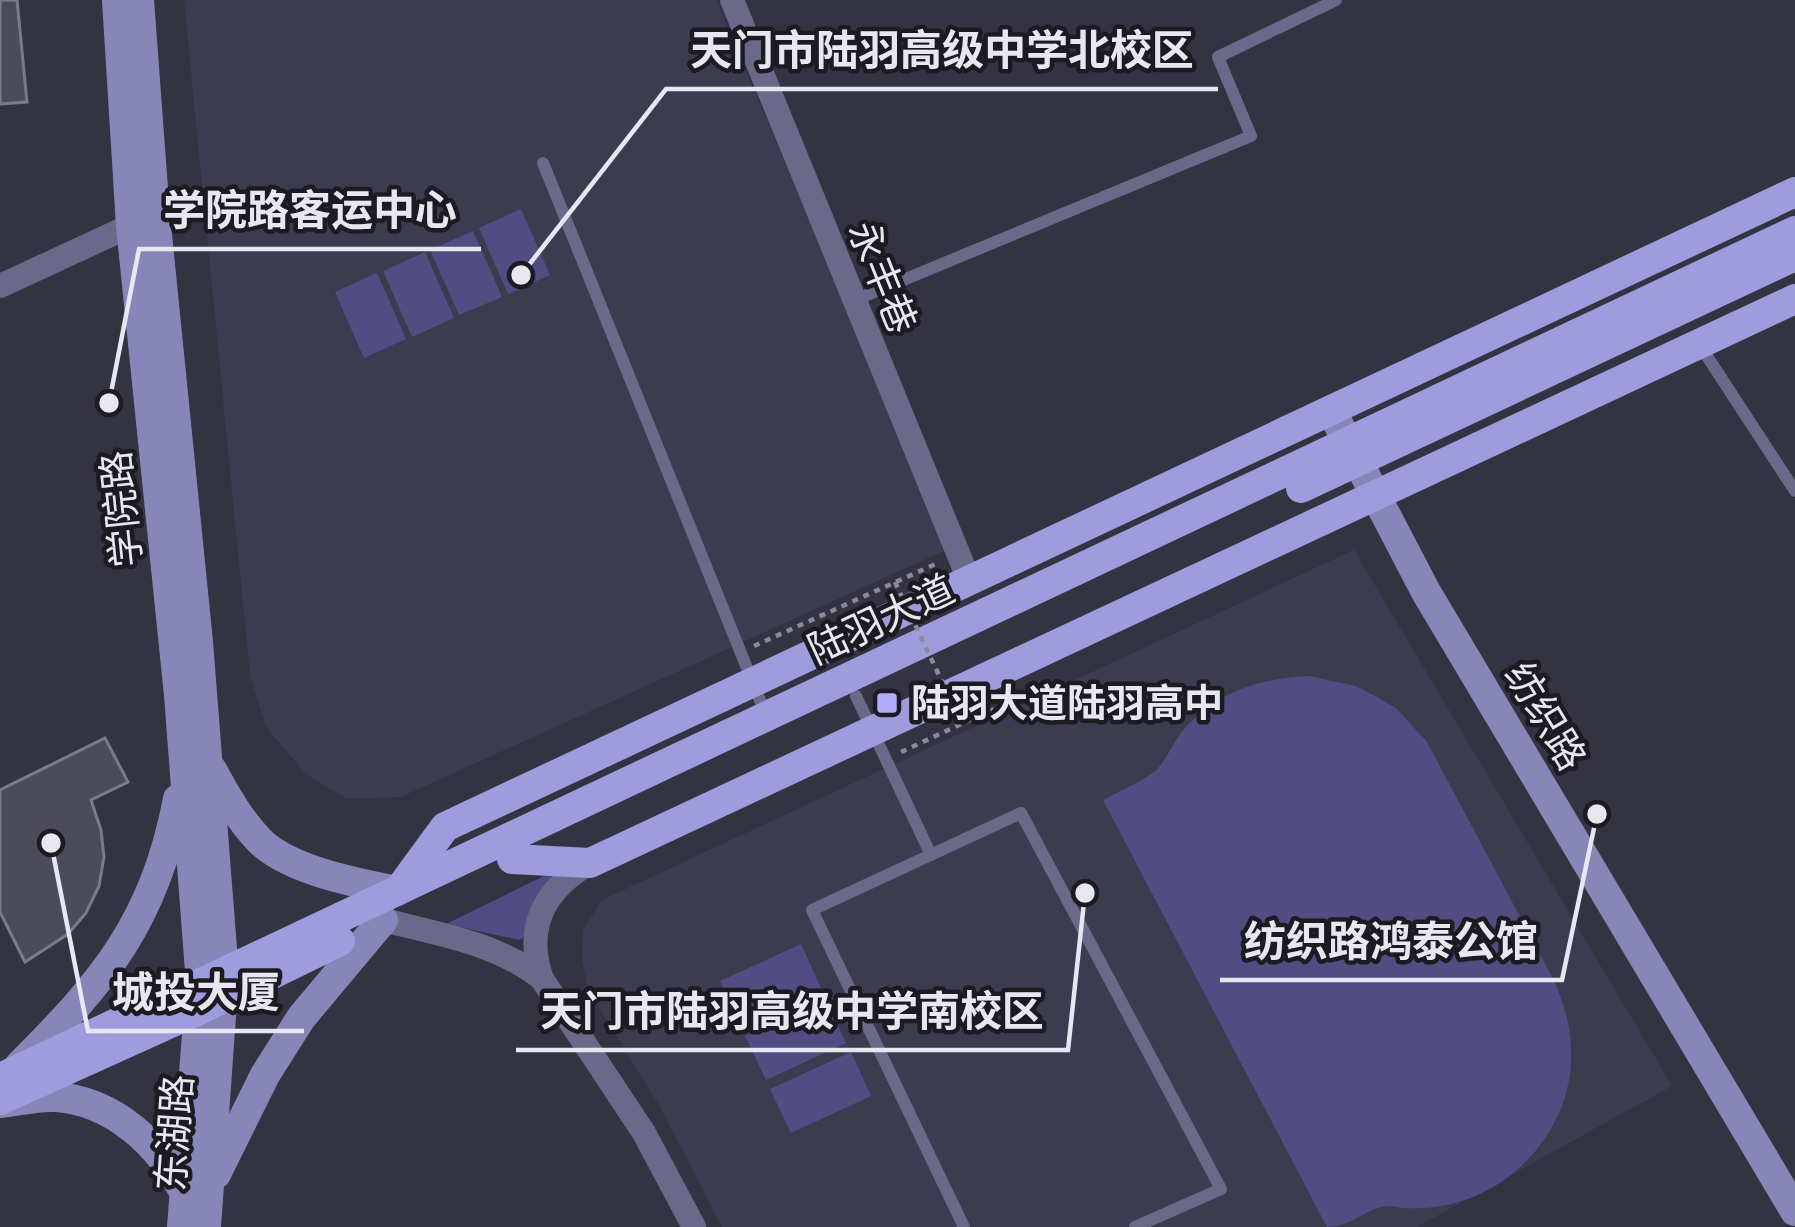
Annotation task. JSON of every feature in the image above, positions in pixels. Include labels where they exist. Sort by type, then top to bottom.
[{"type":"main road","name":"学院路","points":[[117,0],[199,642],[196,762],[212,992]]},
{"type":"main road","name":"学院路","points":[[139,0],[143,220]]},
{"type":"main road","points":[[196,762],[262,843],[305,867],[398,891],[445,827],[752,682],[963,567],[1331,410],[1795,192]]},
{"type":"main road","name":"陆羽大道","points":[[3,1085],[383,920],[856,697],[1795,232]]},
{"type":"main road","name":"陆羽大道","points":[[212,992],[398,891],[766,716],[1795,256]]},
{"type":"main road","points":[[512,859],[590,862],[1795,299]]},
{"type":"main road","name":"纺织路","points":[[1331,410],[1426,592],[1793,1213]]},
{"type":"main road","points":[[196,762],[133,932],[93,987],[3,1085],[82,1101],[125,1123],[196,1192],[289,1037],[383,920]]},
{"type":"main road","name":"东湖路","points":[[182,1227],[196,1192],[212,992]]},
{"type":"main road","name":"东湖路","points":[[196,1192],[206,1227]]},
{"type":"street","name":"永丰巷","points":[[731,0],[963,567]]},
{"type":"street","points":[[0,286],[143,220]]},
{"type":"street","points":[[590,862],[549,898],[534,940],[536,962],[542,979],[644,1133],[694,1227]]},
{"type":"street","points":[[383,920],[497,951],[542,979]]},
{"type":"lane","points":[[854,300],[1251,136],[1218,57],[1336,0]]},
{"type":"lane","points":[[543,164],[766,716]]},
{"type":"lane","points":[[1699,344],[1795,491]]},
{"type":"lane","points":[[856,697],[931,855]]},
{"type":"lane","points":[[964,1227],[812,910],[1021,813],[1221,1189],[1136,1227]]},
{"type":"path","points":[[740,652],[895,582],[963,567]]},
{"type":"path","points":[[895,582],[962,724]]},
{"type":"path","points":[[915,745],[1013,700]]},
{"type":"shaded area","points":[[184,0],[716,0],[948,549],[401,797],[347,799],[306,774],[266,727],[250,675]]},
{"type":"shaded area","points":[[521,209],[550,275],[508,294],[479,228]]},
{"type":"shaded area","points":[[473,231],[502,297],[459,315],[430,250]]},
{"type":"shaded area","points":[[425,252],[454,318],[412,337],[383,271]]},
{"type":"shaded area","points":[[377,273],[406,339],[364,358],[335,292]]},
{"type":"shaded area","points":[[1354,550],[1672,1086],[1417,1227],[722,1227],[659,1105],[589,992],[582,960],[583,930],[602,900]]},
{"type":"shaded area","points":[[1309,676],[1356,686],[1377,697],[1397,709],[1427,742],[1552,977],[1565,1011],[1571,1048],[1570,1075],[1553,1125],[1521,1167],[1500,1183],[1451,1204],[1387,1206],[1327,1227],[1103,800],[1154,772],[1194,719],[1223,698],[1255,684]]},
{"type":"shaded area","points":[[546,875],[552,879],[519,940],[446,924]]},
{"type":"shaded area","points":[[801,944],[821,988],[740,1025],[720,981]]},
{"type":"shaded area","points":[[826,999],[846,1043],[766,1080],[745,1036]]},
{"type":"shaded area","points":[[851,1052],[871,1096],[791,1133],[770,1089]]},
{"type":"building","points":[[0,0],[17,0],[27,102],[0,104]]},
{"type":"building","points":[[105,738],[128,782],[91,800],[104,857],[99,886],[86,913],[68,934],[25,962],[0,912],[0,790]]},
{"type":"place","name":"天门市陆羽高级中学北校区","points":[[521,275]]},
{"type":"place","name":"学院路客运中心","points":[[109,403]]},
{"type":"place","name":"陆羽大道陆羽高中","points":[[887,703]]},
{"type":"place","name":"纺织路鸿泰公馆","points":[[1597,814]]},
{"type":"place","name":"城投大厦","points":[[51,843]]},
{"type":"place","name":"天门市陆羽高级中学南校区","points":[[1085,893]]}]
